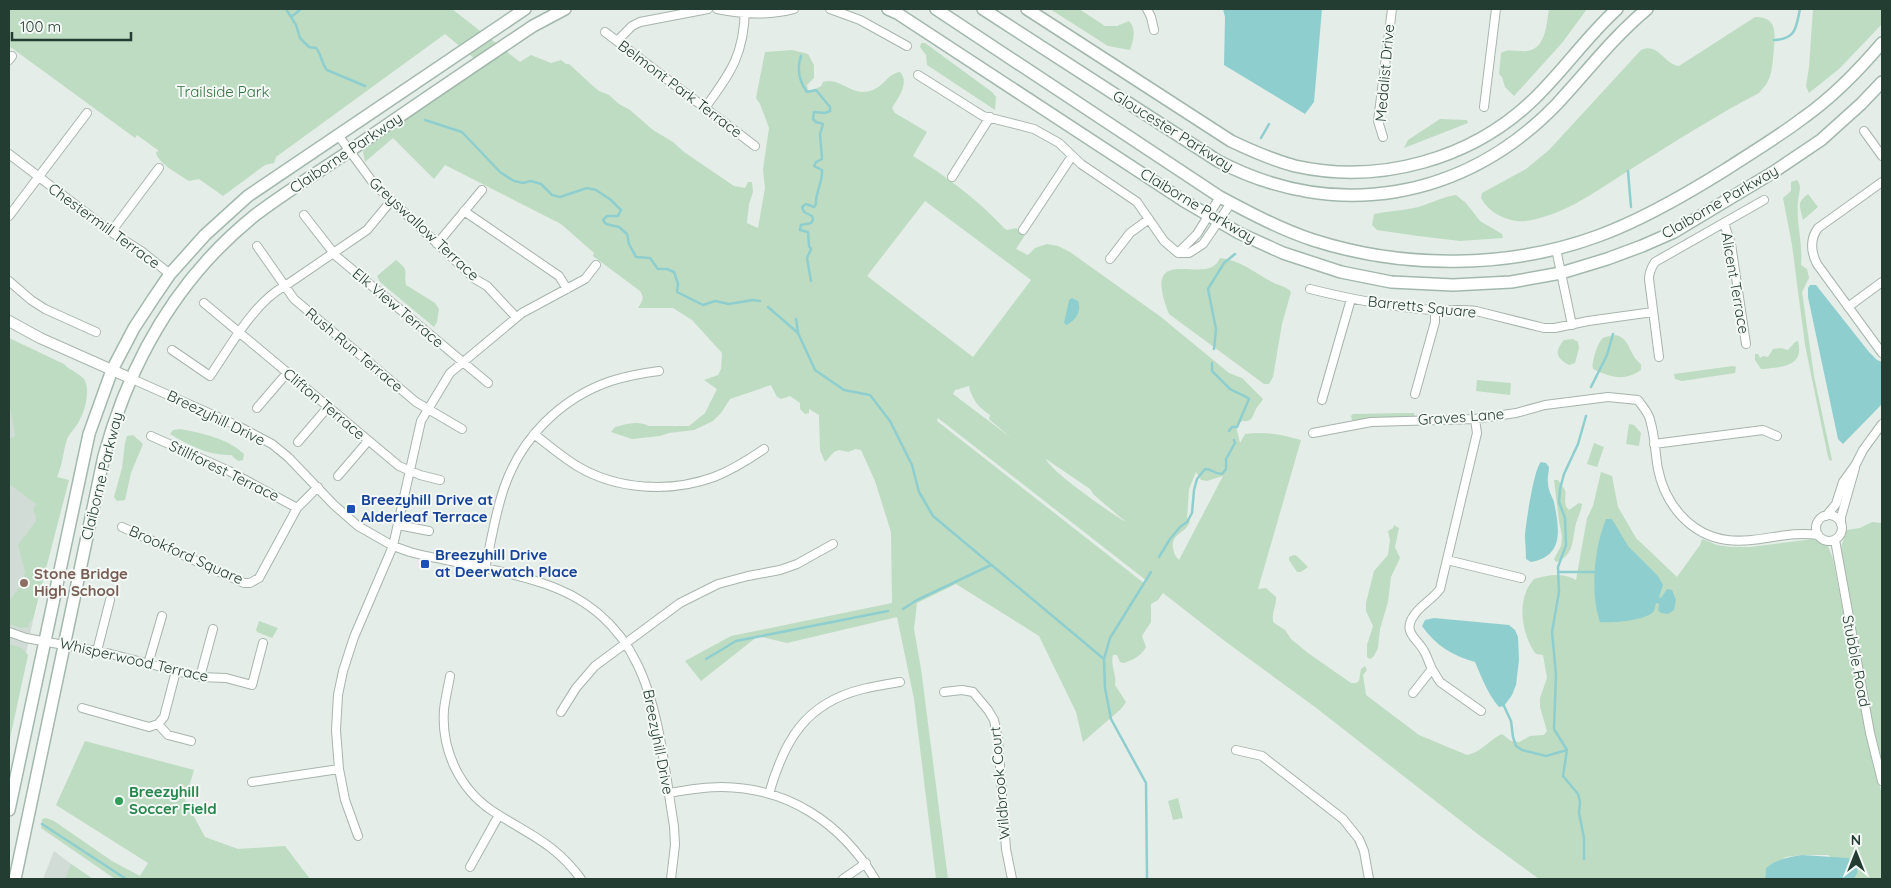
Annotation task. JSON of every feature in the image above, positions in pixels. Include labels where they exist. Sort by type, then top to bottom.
[{"type":"main road","name":"Claiborne Parkway","points":[[9,810],[89,434],[112,370],[134,328],[170,274],[205,235],[235,207],[338,134],[525,9]]},
{"type":"main road","name":"Claiborne Parkway","points":[[15,879],[104,456],[117,411],[130,378],[157,328],[178,296],[206,262],[255,216],[533,26],[565,9]]},
{"type":"main road","name":"Claiborne Parkway","points":[[888,9],[897,13],[1176,196],[1239,233],[1283,252],[1341,272],[1392,282],[1453,285],[1511,282],[1561,273],[1607,259],[1674,232],[1772,173],[1821,140],[1882,82]]},
{"type":"main road","name":"Claiborne Parkway","points":[[936,9],[1220,197],[1272,224],[1312,240],[1352,250],[1396,259],[1438,261],[1485,260],[1530,255],[1598,236],[1632,221],[1699,186],[1804,118],[1854,75],[1882,43]]},
{"type":"main road","name":"Gloucester Parkway","points":[[983,9],[1225,165],[1264,181],[1299,191],[1337,196],[1371,195],[1420,187],[1453,177],[1484,162],[1518,139],[1555,106],[1610,44],[1630,23],[1647,9]]},
{"type":"main road","name":"Gloucester Parkway","points":[[1028,9],[1188,114],[1249,150],[1295,166],[1319,170],[1360,172],[1392,169],[1423,163],[1459,149],[1500,127],[1534,99],[1617,9]]},
{"type":"street","points":[[617,41],[632,26],[640,22],[708,9]]},
{"type":"street","points":[[717,9],[773,13],[794,9]]},
{"type":"street","points":[[830,9],[860,20],[907,46]]},
{"type":"street","points":[[1146,9],[1152,17],[1154,30]]},
{"type":"street","name":"Medalist Drive","points":[[1383,137],[1378,120],[1392,9]]},
{"type":"street","points":[[1484,107],[1496,9]]},
{"type":"street","points":[[705,108],[730,74],[739,56],[745,30],[745,11]]},
{"type":"street","name":"Belmont Park Terrace","points":[[605,32],[755,146]]},
{"type":"street","points":[[918,75],[983,116],[1034,129],[1059,143],[1081,164],[1137,202],[1164,241],[1178,253],[1183,254],[1195,251],[1203,244],[1214,218],[1220,197]]},
{"type":"street","points":[[9,216],[87,113]]},
{"type":"street","points":[[952,177],[990,117]]},
{"type":"street","points":[[1864,131],[1882,156]]},
{"type":"street","name":"Greyswallow Terrace","points":[[338,134],[374,184],[475,279],[487,286],[516,317]]},
{"type":"street","name":"Chestermill Terrace","points":[[9,154],[111,232],[141,251],[170,274]]},
{"type":"street","points":[[1023,230],[1072,156]]},
{"type":"street","points":[[111,232],[159,168]]},
{"type":"street","points":[[1882,182],[1818,228],[1812,239],[1814,258],[1817,264],[1882,353]]},
{"type":"street","points":[[437,244],[482,190]]},
{"type":"street","points":[[1659,357],[1649,272],[1655,262],[1764,200]]},
{"type":"street","points":[[172,350],[210,376],[239,332],[273,292],[285,286],[367,230],[392,201]]},
{"type":"street","points":[[1178,253],[1231,203]]},
{"type":"street","points":[[464,212],[559,276],[567,289]]},
{"type":"street","name":"Elk View Terrace","points":[[304,215],[334,253],[488,382]]},
{"type":"street","points":[[1110,259],[1130,233],[1148,219]]},
{"type":"street","name":"Alicent Terrace","points":[[1724,222],[1731,244],[1746,344]]},
{"type":"street","name":"Rush Run Terrace","points":[[257,246],[294,299],[416,402],[462,429]]},
{"type":"street","points":[[1556,249],[1572,324]]},
{"type":"street","points":[[358,836],[338,769],[336,719],[343,671],[354,637],[393,546],[420,424],[450,373],[462,362],[516,317],[584,280],[596,266]]},
{"type":"street","points":[[9,280],[31,300],[45,309],[96,332]]},
{"type":"street","points":[[1848,307],[1882,282]]},
{"type":"street","name":"Barretts Square","points":[[1310,289],[1351,300],[1435,310],[1464,309],[1476,311],[1544,328],[1653,312]]},
{"type":"street","points":[[1322,400],[1351,300]]},
{"type":"street","name":"Clifton Terrace","points":[[204,303],[398,466],[440,480]]},
{"type":"street","points":[[1415,394],[1434,322],[1435,310]]},
{"type":"street","points":[[9,321],[40,338],[130,378]]},
{"type":"street","points":[[484,569],[505,485],[517,458],[534,434],[561,408],[592,389],[626,377],[660,370]]},
{"type":"street","points":[[258,408],[287,373]]},
{"type":"street","name":"Breezyhill Drive","points":[[130,378],[256,435],[288,457],[334,505],[358,526],[393,546],[428,557],[538,581],[568,593],[600,615],[625,643],[640,667],[650,694],[669,793],[675,845],[671,879]]},
{"type":"street","name":"Graves Lane","points":[[1313,433],[1371,422],[1475,419],[1516,413],[1546,405],[1608,397],[1638,400],[1650,418],[1654,444]]},
{"type":"street","points":[[298,442],[328,407]]},
{"type":"street","points":[[1475,419],[1477,433],[1440,589],[1435,597],[1415,614],[1411,621],[1410,632],[1414,641],[1423,649],[1440,682],[1481,711]]},
{"type":"street","points":[[1799,533],[1826,516],[1836,504],[1843,482],[1882,424]]},
{"type":"street","points":[[1777,436],[1763,430],[1654,444],[1663,488],[1682,517],[1698,531],[1715,538],[1741,542],[1799,533],[1818,535],[1827,542],[1835,540],[1842,532],[1841,517],[1856,464]]},
{"type":"street","points":[[534,434],[562,457],[593,474],[617,482],[642,487],[679,486],[697,482],[730,470],[764,449]]},
{"type":"street","name":"Stillforest Terrace","points":[[151,436],[229,471],[297,508]]},
{"type":"street","points":[[338,476],[368,441]]},
{"type":"street","name":"Brookford Square","points":[[122,526],[244,583],[250,584],[259,578],[297,508],[318,487]]},
{"type":"street","points":[[1826,516],[1837,518],[1841,524]]},
{"type":"street","points":[[1817,523],[1818,535]]},
{"type":"street","points":[[398,524],[429,531]]},
{"type":"street","name":"Stubble Road","points":[[1835,540],[1870,733],[1882,781]]},
{"type":"street","points":[[561,712],[588,673],[602,660],[680,603],[703,590],[734,579],[771,572],[796,564],[833,544]]},
{"type":"street","points":[[1447,560],[1522,578]]},
{"type":"street","points":[[97,651],[110,600]]},
{"type":"street","points":[[148,664],[162,616]]},
{"type":"street","points":[[200,677],[213,628]]},
{"type":"street","name":"Whisperwood Terrace","points":[[9,632],[26,638],[97,651],[200,677],[226,678],[252,685],[263,643]]},
{"type":"street","points":[[1413,693],[1432,668]]},
{"type":"street","points":[[82,708],[149,726],[158,724],[164,716],[176,671]]},
{"type":"street","points":[[450,676],[444,704],[445,738],[450,756],[459,775],[471,793],[484,805],[548,844],[568,863],[581,879]]},
{"type":"street","points":[[768,794],[784,749],[804,720],[824,706],[849,693],[900,682]]},
{"type":"street","name":"Wildbrook Court","points":[[944,692],[962,690],[973,692],[994,720],[998,740],[1006,849],[1012,879]]},
{"type":"street","points":[[158,724],[168,735],[191,741]]},
{"type":"street","points":[[1236,750],[1262,756],[1343,819],[1359,839],[1365,856],[1369,879]]},
{"type":"street","points":[[252,782],[338,769]]},
{"type":"street","points":[[669,793],[698,788],[745,789],[768,794],[792,803],[815,814],[839,832],[866,863],[876,879]]},
{"type":"street","points":[[470,867],[499,815]]},
{"type":"street","points":[[843,879],[866,863]]},
{"type":"shaded area","name":"Stone Bridge High School","points":[[9,383],[49,544],[9,735]]},
{"type":"shaded area","points":[[54,851],[71,864],[93,879],[43,879]]},
{"type":"green space","name":"Trailside Park","points":[[9,9],[452,9],[520,62],[531,55],[551,63],[561,60],[569,64],[599,91],[609,95],[653,130],[673,142],[684,152],[734,186],[745,188],[748,182],[752,182],[753,192],[749,204],[747,223],[758,228],[765,188],[763,170],[769,128],[756,98],[765,52],[792,50],[808,54],[814,65],[814,78],[807,85],[808,90],[812,91],[821,86],[823,82],[833,81],[853,90],[870,91],[876,89],[895,73],[900,72],[904,80],[903,85],[900,95],[892,108],[895,113],[927,132],[913,156],[961,189],[1004,228],[1007,230],[1016,228],[1025,235],[1016,249],[1028,255],[1035,248],[1047,244],[1058,246],[1070,252],[1161,317],[1229,373],[1242,378],[1263,399],[1251,419],[1242,421],[1236,426],[1240,443],[1245,434],[1252,433],[1273,434],[1301,440],[1258,589],[1266,588],[1276,597],[1273,616],[1274,623],[1285,630],[1291,639],[1351,683],[1359,681],[1361,669],[1365,666],[1367,670],[1363,675],[1366,695],[1419,735],[1467,755],[1477,751],[1502,734],[1511,741],[1519,742],[1530,736],[1544,735],[1547,731],[1540,707],[1540,698],[1547,678],[1543,655],[1536,654],[1528,640],[1522,616],[1522,607],[1527,589],[1534,579],[1550,575],[1561,575],[1576,580],[1587,518],[1593,506],[1601,472],[1612,476],[1618,507],[1636,538],[1677,577],[1700,545],[1702,539],[1717,545],[1731,547],[1750,547],[1813,539],[1828,546],[1833,559],[1865,726],[1882,795],[1882,879],[1854,879],[1857,874],[1828,855],[1802,855],[1786,857],[1766,868],[1765,879],[1539,879],[1163,593],[1158,600],[1151,604],[1151,622],[1142,636],[1146,647],[1142,653],[1124,663],[1120,662],[1117,655],[1113,655],[1112,663],[1115,685],[1126,702],[1121,709],[1083,742],[1076,712],[1039,636],[956,584],[917,603],[914,629],[921,669],[948,879],[936,879],[914,699],[897,617],[787,643],[758,636],[701,681],[685,661],[731,636],[892,603],[891,532],[875,481],[861,450],[856,449],[848,452],[839,450],[834,452],[825,462],[820,450],[819,415],[809,409],[809,413],[805,414],[800,409],[800,403],[790,396],[781,399],[777,397],[771,385],[730,399],[713,421],[694,430],[632,439],[611,432],[615,427],[632,423],[641,423],[649,426],[689,426],[705,413],[717,389],[704,380],[718,375],[721,369],[722,353],[692,320],[673,308],[638,308],[642,302],[642,293],[593,256],[594,253],[561,224],[445,165],[434,179],[393,138],[365,162],[363,152],[365,146],[482,65],[445,34],[276,157],[274,163],[265,165],[223,196],[199,179],[189,181],[170,168],[157,156],[156,152],[159,151],[137,135],[135,138],[9,46]],"holes":[[[925,201],[1031,280],[973,357],[867,276]],[[969,386],[976,402],[990,415],[989,419],[1010,437],[953,394],[955,390]],[[938,418],[1147,581],[1145,584],[937,421]],[[1046,459],[1090,489],[1094,495],[1126,522],[1082,492],[1050,465]],[[1196,472],[1201,480],[1207,481],[1223,476],[1179,560],[1174,553],[1173,543],[1174,539],[1188,525],[1190,521],[1187,518],[1189,489]]]},
{"type":"green space","points":[[1050,9],[1079,9],[1105,26],[1117,26],[1129,21],[1134,31],[1130,50],[1108,46]]},
{"type":"green space","points":[[1549,9],[1587,9],[1562,43],[1514,96],[1505,87],[1499,74],[1501,53],[1528,51],[1535,48],[1543,38]]},
{"type":"green space","points":[[1813,9],[1882,9],[1882,24],[1839,69],[1809,93],[1806,86]]},
{"type":"green space","points":[[1755,17],[1762,18],[1771,23],[1775,36],[1771,73],[1767,83],[1759,93],[1693,130],[1592,194],[1554,213],[1526,221],[1506,219],[1489,208],[1481,198],[1482,193],[1526,169],[1549,150],[1641,50],[1647,48],[1657,51],[1669,62],[1679,66]]},
{"type":"green space","points":[[921,43],[925,43],[992,92],[996,97],[995,110],[927,65],[926,55],[920,47]]},
{"type":"green space","points":[[1440,119],[1467,120],[1468,123],[1404,148],[1408,140]]},
{"type":"green space","points":[[1797,180],[1800,188],[1798,218],[1801,265],[1807,269],[1809,278],[1802,292],[1814,376],[1832,460],[1830,461],[1805,345],[1792,245],[1783,198],[1791,191],[1791,182]]},
{"type":"green space","points":[[1808,194],[1818,207],[1803,220],[1800,202]]},
{"type":"green space","points":[[1456,195],[1466,203],[1480,221],[1502,234],[1503,238],[1460,241],[1377,230],[1372,225],[1374,214],[1414,208]]},
{"type":"green space","points":[[1220,258],[1242,264],[1291,292],[1282,324],[1273,377],[1269,384],[1264,384],[1169,314],[1162,292],[1162,279],[1167,272],[1176,269],[1208,268],[1216,264]]},
{"type":"green space","points":[[396,260],[406,271],[406,285],[435,303],[439,309],[437,322],[434,327],[380,282],[377,276]]},
{"type":"green space","points":[[1616,335],[1625,340],[1634,357],[1641,364],[1641,370],[1635,374],[1617,377],[1593,369],[1594,358],[1601,340],[1605,337]]},
{"type":"green space","points":[[9,338],[64,364],[79,374],[87,390],[84,411],[67,439],[57,477],[69,480],[33,619],[28,624],[30,627],[21,628],[9,624],[9,601],[22,584],[25,572],[18,545],[36,521],[33,510],[36,504],[9,484],[9,439],[15,436],[15,434],[9,401]]},
{"type":"green space","points":[[1573,339],[1578,342],[1579,348],[1575,363],[1569,365],[1561,360],[1558,351],[1564,340]]},
{"type":"green space","points":[[1798,341],[1798,356],[1789,364],[1761,369],[1755,360],[1755,354],[1758,354],[1760,358],[1763,356],[1768,357],[1773,349],[1781,348],[1788,350]]},
{"type":"green space","points":[[1736,367],[1735,373],[1682,381],[1675,379],[1674,374]]},
{"type":"green space","points":[[1477,380],[1511,383],[1510,395],[1476,391]]},
{"type":"green space","points":[[1414,413],[1415,417],[1352,420],[1351,416],[1353,414]]},
{"type":"green space","points":[[1629,424],[1634,425],[1641,433],[1639,446],[1626,444]]},
{"type":"green space","points":[[181,429],[223,440],[244,454],[243,460],[238,461],[231,455],[215,454],[199,449],[170,434],[173,430]]},
{"type":"green space","points":[[133,435],[143,444],[131,473],[125,500],[117,501],[114,497],[122,468],[125,443],[127,436]]},
{"type":"green space","points":[[1594,443],[1604,447],[1597,467],[1587,464]]},
{"type":"green space","points":[[1554,480],[1558,480],[1565,490],[1565,503],[1569,510],[1579,503],[1582,504],[1571,548],[1566,556],[1556,562],[1554,559],[1561,546],[1562,536]]},
{"type":"green space","points":[[1872,522],[1881,523],[1882,525],[1882,763],[1856,646],[1841,548],[1846,530],[1860,528]]},
{"type":"green space","points":[[1394,525],[1399,528],[1395,547],[1400,558],[1391,577],[1388,602],[1380,629],[1378,648],[1370,659],[1367,657],[1367,645],[1373,626],[1366,611],[1366,603],[1374,571],[1388,555],[1390,540],[1388,531]]},
{"type":"green space","points":[[1294,555],[1308,567],[1301,572],[1297,572],[1289,560],[1289,557]]},
{"type":"green space","points":[[259,621],[278,628],[272,638],[257,632]]},
{"type":"green space","points":[[9,644],[22,648],[28,655],[9,743]]},
{"type":"green space","points":[[85,741],[194,770],[185,800],[205,837],[238,849],[285,846],[310,879],[115,879],[41,828],[42,819],[46,818],[54,821],[112,861],[140,876],[148,863],[56,805]]},
{"type":"green space","points":[[1178,798],[1183,818],[1173,820],[1168,801]]},
{"type":"green space","points":[[71,864],[93,879],[65,879]]},
{"type":"water","points":[[1223,9],[1322,9],[1314,102],[1305,114],[1224,65],[1225,17]]},
{"type":"water","points":[[1810,285],[1816,285],[1869,352],[1882,362],[1882,404],[1843,444],[1838,439],[1808,297]]},
{"type":"water","points":[[1072,298],[1078,301],[1079,312],[1073,321],[1067,325],[1064,323],[1069,300]]},
{"type":"water","points":[[1541,462],[1546,463],[1549,467],[1548,486],[1554,502],[1558,531],[1555,547],[1550,554],[1542,559],[1531,562],[1526,559],[1525,535],[1533,485],[1538,466]]},
{"type":"water","points":[[1606,519],[1612,519],[1628,546],[1658,576],[1663,585],[1659,597],[1661,598],[1667,589],[1672,590],[1676,600],[1674,610],[1668,614],[1661,613],[1658,610],[1659,604],[1656,603],[1654,611],[1644,617],[1620,622],[1600,622],[1594,584],[1596,557]]},
{"type":"water","points":[[1434,618],[1509,625],[1515,630],[1518,637],[1519,660],[1516,685],[1504,706],[1499,707],[1491,696],[1475,662],[1459,657],[1445,649],[1427,633],[1422,626],[1425,620]]},
{"type":"water","points":[[1802,855],[1848,858],[1858,866],[1857,874],[1854,879],[1765,879],[1766,868],[1774,862]]},
{"type":"waterway","points":[[286,9],[296,25],[300,38],[309,47],[316,48],[327,70],[365,86]]},
{"type":"waterway","points":[[291,17],[301,9]]},
{"type":"waterway","points":[[1774,40],[1787,37],[1794,31],[1800,9]]},
{"type":"waterway","points":[[801,56],[799,65],[804,88],[807,92],[816,90],[830,107],[830,111],[825,113],[814,112],[813,119],[823,124],[820,134],[822,159],[816,162],[814,166],[822,170],[822,174],[816,204],[814,207],[806,204],[802,207],[804,212],[812,216],[813,220],[811,223],[801,225],[800,230],[808,232],[811,249],[807,258],[811,281]]},
{"type":"waterway","points":[[425,120],[462,132],[500,172],[514,181],[523,183],[531,181],[541,184],[552,195],[560,197],[587,188],[596,190],[611,200],[621,210],[618,216],[607,216],[603,220],[606,224],[619,227],[627,234],[629,244],[636,257],[650,258],[658,269],[667,269],[674,272],[678,284],[677,292],[703,305],[715,301],[729,304],[753,300],[760,301]]},
{"type":"waterway","points":[[1261,138],[1269,124]]},
{"type":"waterway","points":[[1628,171],[1631,207]]},
{"type":"waterway","points":[[1214,349],[1216,329],[1208,289],[1224,263],[1235,254]]},
{"type":"waterway","points":[[768,307],[798,333],[815,370],[844,390],[870,395],[890,421],[912,465],[919,492],[933,516],[1104,659],[1105,688],[1111,719],[1146,783],[1147,879]]},
{"type":"waterway","points":[[796,319],[798,332]]},
{"type":"waterway","points":[[1591,387],[1607,355],[1613,334]]},
{"type":"waterway","points":[[1212,363],[1212,371],[1230,389],[1249,399],[1237,427],[1232,427],[1229,431]]},
{"type":"waterway","points":[[1584,859],[1584,838],[1579,813],[1580,802],[1578,794],[1563,776],[1567,750],[1554,729],[1556,674],[1552,632],[1559,592],[1558,567],[1566,545],[1565,518],[1559,502],[1560,489],[1564,474],[1578,444],[1586,416]]},
{"type":"waterway","points":[[1159,557],[1170,539],[1187,522],[1192,513],[1197,479],[1205,469],[1222,474],[1226,469],[1226,459],[1235,443],[1234,440]]},
{"type":"waterway","points":[[903,609],[917,600],[991,565]]},
{"type":"waterway","points":[[1104,659],[1110,638],[1151,572]]},
{"type":"waterway","points":[[1558,572],[1594,572]]},
{"type":"waterway","points":[[706,659],[736,641],[888,611]]},
{"type":"waterway","points":[[1504,706],[1511,721],[1516,746],[1522,750],[1546,756],[1567,750]]},
{"type":"waterway","points":[[42,824],[126,879]]},
{"type":"place","name":"Breezyhill Drive at Alderleaf Terrace","points":[[351,509]]},
{"type":"place","name":"Breezyhill Drive at Deerwatch Place","points":[[425,564]]},
{"type":"place","name":"Stone Bridge High School","points":[[24,583]]},
{"type":"place","name":"Breezyhill Soccer Field","points":[[119,801]]}]
